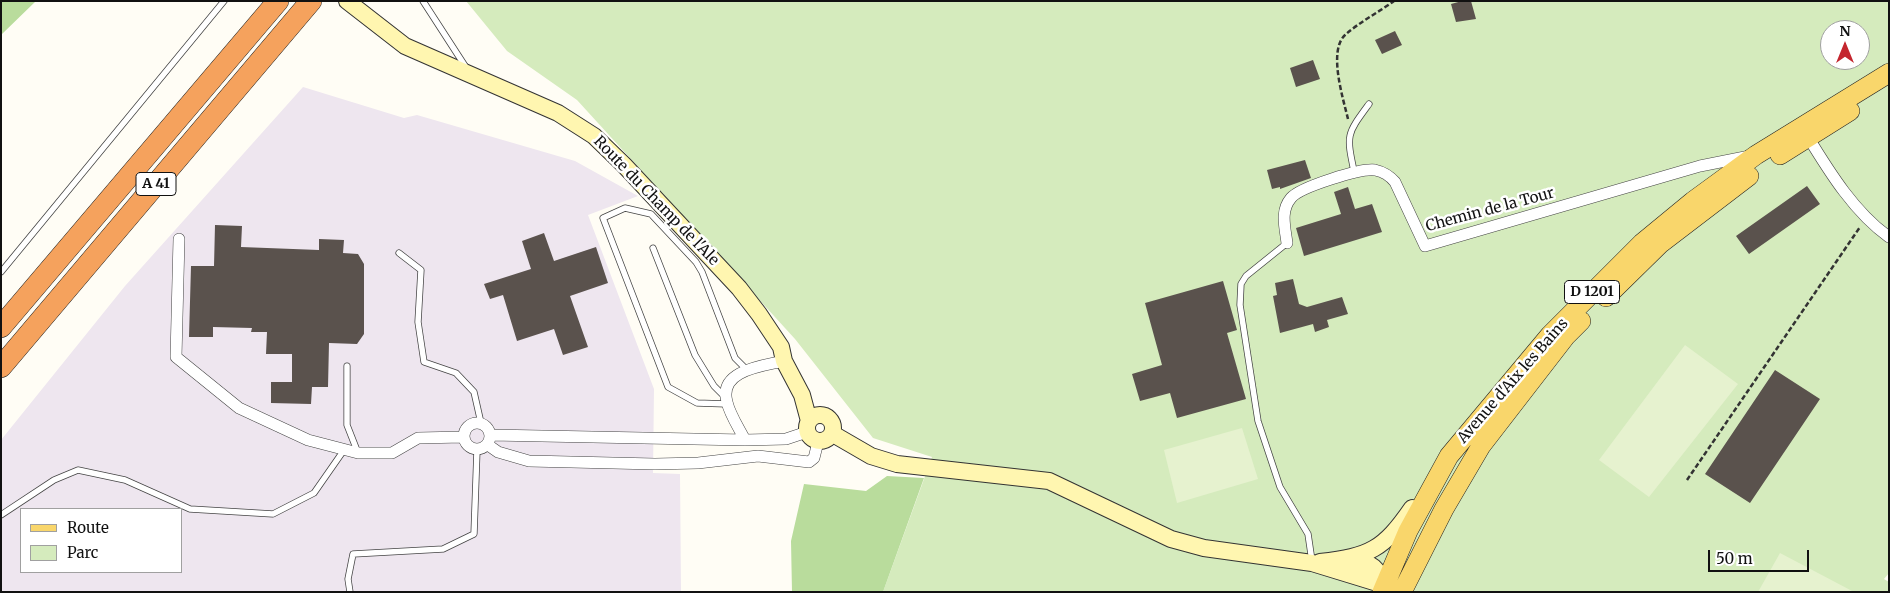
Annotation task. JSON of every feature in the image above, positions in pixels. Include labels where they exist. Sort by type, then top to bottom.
[{"type":"highway","points":[[106,204],[267,1]]},
{"type":"highway","name":"A 41","points":[[1,327],[278,1]]},
{"type":"highway","name":"A 41","points":[[1,367],[311,1]]},
{"type":"main road","name":"Avenue d'Aix les Bains","points":[[1389,590],[1408,531],[1449,456],[1550,334],[1642,243],[1693,201],[1756,155],[1889,73]]},
{"type":"main road","name":"Avenue d'Aix les Bains","points":[[1389,590],[1404,571],[1453,482],[1566,336],[1660,244],[1758,168],[1889,86]]},
{"type":"street","name":"Route du Champ de l'Ale","points":[[347,2],[405,46],[558,113],[594,136],[624,165],[739,288],[766,322],[802,395],[817,432],[833,422],[825,416],[787,352],[782,354]]},
{"type":"street","points":[[1808,137],[1824,164],[1866,217],[1889,238]]},
{"type":"street","name":"Chemin de la Tour","points":[[1287,243],[1284,210],[1292,197],[1300,191],[1354,171],[1374,170],[1387,174],[1395,182],[1426,246],[1700,166],[1756,155]]},
{"type":"street","points":[[179,239],[176,357],[239,408],[308,440],[358,453],[392,453],[418,438],[463,437]]},
{"type":"street","points":[[745,440],[726,401],[730,382],[737,374],[782,354]]},
{"type":"street","points":[[817,432],[814,458],[809,462],[758,456],[698,464],[529,460],[498,452],[490,440],[487,426],[481,423],[472,423],[465,429],[463,437],[468,447],[477,450],[490,440],[745,440],[786,438],[817,432],[871,456],[892,462],[1049,480],[1171,539],[1204,548],[1312,563],[1389,590]]},
{"type":"street","points":[[1312,563],[1350,558],[1369,552],[1385,542],[1397,531],[1449,456]]},
{"type":"street","points":[[1350,558],[1370,564],[1378,572],[1389,590]]},
{"type":"lane","points":[[1,272],[224,1]]},
{"type":"lane","points":[[423,1],[473,77]]},
{"type":"lane","points":[[1354,171],[1348,146],[1350,130],[1369,104]]},
{"type":"lane","points":[[726,401],[697,403],[668,387],[603,218],[625,208],[651,214],[696,262],[702,272],[735,358],[747,370]]},
{"type":"lane","points":[[1287,243],[1246,276],[1241,284],[1240,305],[1258,421],[1280,487],[1308,534],[1312,563]]},
{"type":"lane","points":[[653,248],[695,355],[714,386],[726,401]]},
{"type":"lane","points":[[399,253],[421,270],[418,322],[424,362],[456,373],[474,392],[481,423]]},
{"type":"lane","points":[[347,366],[347,425],[358,453]]},
{"type":"lane","points":[[1,515],[54,480],[78,470],[125,480],[190,509],[273,514],[314,493],[345,450]]},
{"type":"lane","points":[[350,592],[348,579],[353,554],[443,549],[474,534],[477,450]]},
{"type":"path","points":[[1350,130],[1339,81],[1336,57],[1344,36],[1394,1]]},
{"type":"path","points":[[1687,480],[1866,217]]},
{"type":"shaded area","points":[[303,87],[404,118],[417,115],[575,161],[638,196],[588,215],[654,389],[653,473],[680,474],[681,592],[1,592],[1,440],[125,286]]},
{"type":"green space","points":[[1,1],[36,1],[1,35]]},
{"type":"green space","points":[[466,1],[1889,1],[1889,573],[1884,579],[1889,582],[1889,592],[883,592],[932,457],[873,438],[795,339],[577,100],[507,51]]},
{"type":"green space","points":[[1685,345],[1738,384],[1649,497],[1599,460]]},
{"type":"green space","points":[[1242,428],[1258,479],[1177,503],[1164,450]]},
{"type":"green space","points":[[887,476],[924,478],[883,592],[792,592],[791,541],[804,484],[866,491]]},
{"type":"green space","points":[[1780,553],[1854,592],[1758,592]]},
{"type":"building","points":[[1471,1],[1476,19],[1456,22],[1451,4]]},
{"type":"building","points":[[1395,31],[1402,45],[1382,54],[1375,40]]},
{"type":"building","points":[[1313,60],[1320,79],[1296,87],[1290,68]]},
{"type":"building","points":[[1305,160],[1311,178],[1280,189],[1280,187],[1272,189],[1267,170]]},
{"type":"building","points":[[1807,186],[1820,204],[1749,254],[1736,236]]},
{"type":"building","points":[[1348,187],[1355,209],[1372,204],[1382,232],[1304,256],[1296,228],[1341,214],[1334,192]]},
{"type":"building","points":[[215,225],[242,226],[241,247],[319,250],[319,239],[344,240],[343,253],[358,254],[364,264],[364,334],[357,344],[329,343],[328,387],[312,387],[311,404],[271,403],[271,382],[292,382],[292,354],[266,354],[267,332],[251,332],[252,328],[213,327],[213,337],[189,337],[191,266],[214,266]]},
{"type":"building","points":[[544,233],[554,261],[596,247],[608,283],[570,296],[588,347],[563,355],[554,329],[517,341],[503,295],[490,299],[484,284],[531,269],[522,241]]},
{"type":"building","points":[[1293,279],[1299,304],[1307,307],[1342,297],[1348,314],[1327,320],[1329,327],[1315,332],[1313,324],[1280,333],[1273,296],[1277,295],[1275,283]]},
{"type":"building","points":[[1223,281],[1237,330],[1227,333],[1246,399],[1177,418],[1170,393],[1140,401],[1132,374],[1162,365],[1145,303]]},
{"type":"building","points":[[1775,370],[1820,399],[1750,503],[1705,474]]}]
